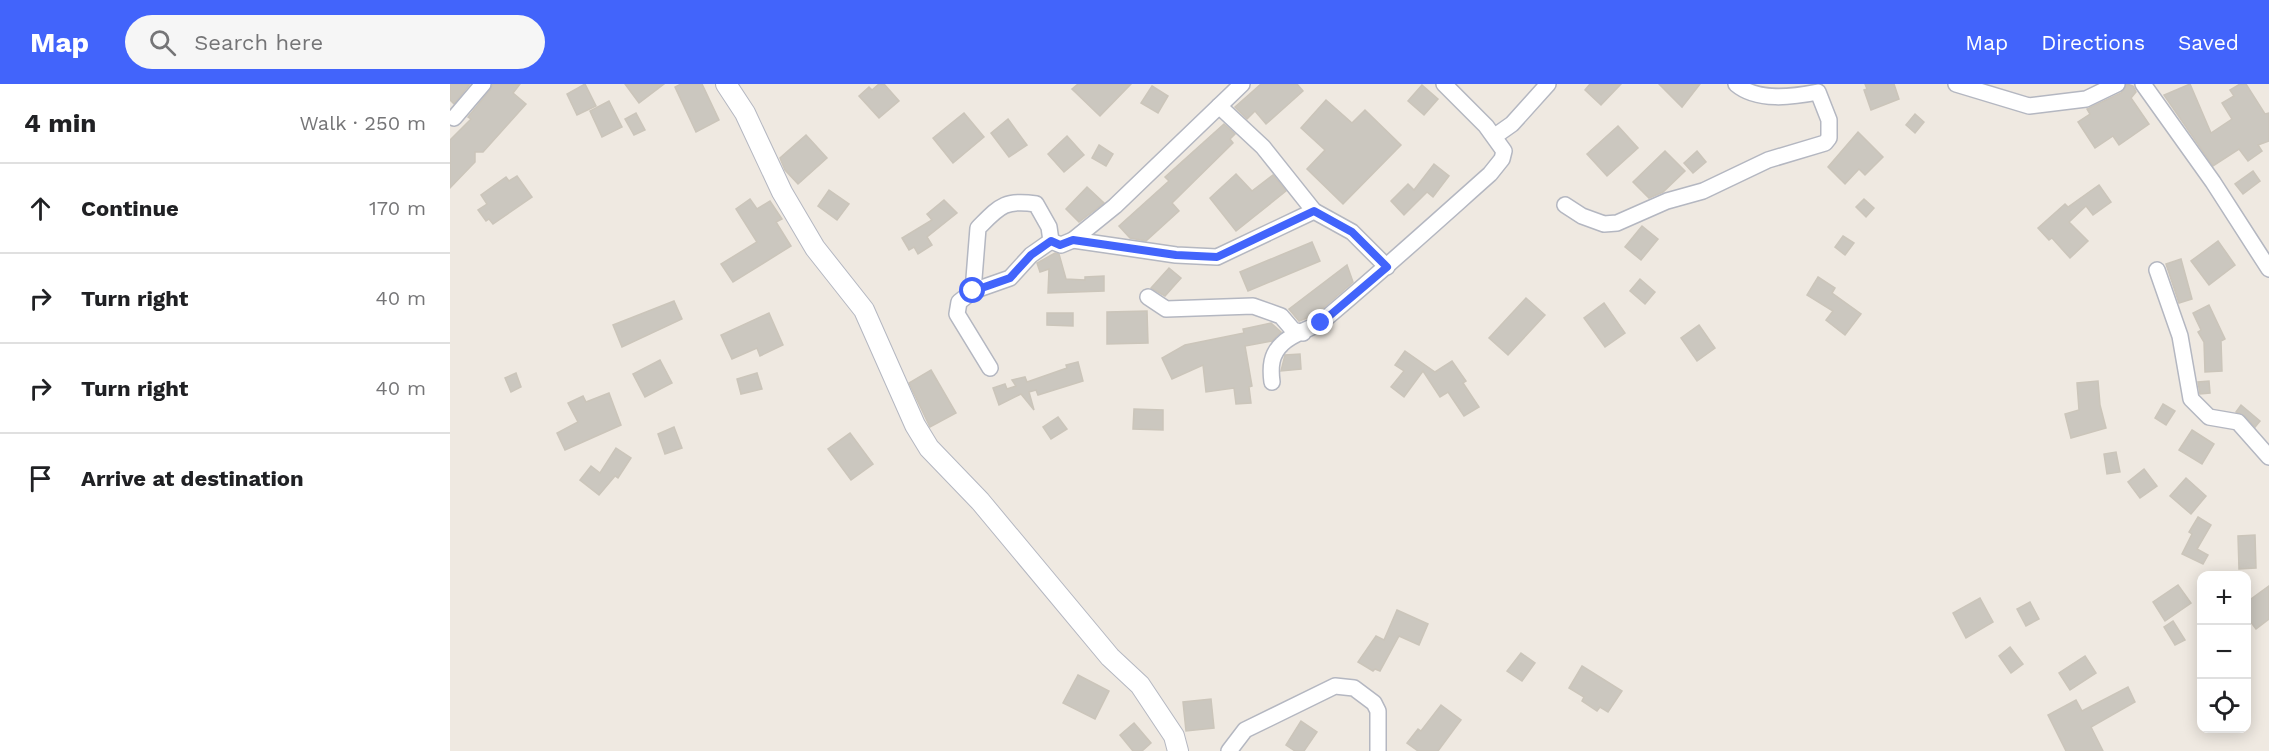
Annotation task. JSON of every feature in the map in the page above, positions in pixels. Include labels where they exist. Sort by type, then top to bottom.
[{"type":"street","points":[[454,118],[483,84]]},
{"type":"street","points":[[726,84],[745,113],[782,192],[814,248],[864,310],[915,425],[929,448],[980,501],[1110,657],[1140,685],[1174,736],[1178,751]]},
{"type":"street","points":[[1051,241],[1060,245],[1073,240],[1115,206],[1242,84]]},
{"type":"street","points":[[1272,381],[1270,369],[1274,353],[1283,342],[1321,323],[1387,267],[1496,167],[1504,151],[1495,136],[1444,84]]},
{"type":"street","points":[[1495,136],[1512,124],[1548,84]]},
{"type":"street","points":[[1565,206],[1582,216],[1605,224],[1617,223],[1667,201],[1702,191],[1768,160],[1825,143],[1831,133],[1815,88],[1782,97],[1744,91],[1736,84]]},
{"type":"street","points":[[1956,84],[2029,106],[2086,99],[2117,84]]},
{"type":"street","points":[[2143,84],[2218,190],[2269,269]]},
{"type":"street","points":[[1219,106],[1263,147],[1314,211],[1352,232],[1387,267]]},
{"type":"street","points":[[973,291],[978,228],[1004,204],[1015,201],[1036,204],[1049,227],[1051,241]]},
{"type":"street","points":[[1073,240],[1176,255],[1217,257],[1314,211]]},
{"type":"street","points":[[990,368],[957,314],[959,302],[973,291],[1010,278],[1031,255],[1051,241]]},
{"type":"street","points":[[2157,270],[2180,336],[2191,399],[2210,417],[2238,422],[2269,457]]},
{"type":"street","points":[[1148,297],[1166,309],[1253,306],[1281,316],[1293,330],[1303,333]]},
{"type":"street","points":[[1229,751],[1245,730],[1335,686],[1354,688],[1374,703],[1378,711],[1378,751]]},
{"type":"building","points":[[450,84],[470,84],[454,104],[450,100]]},
{"type":"building","points":[[493,84],[520,84],[513,93],[526,104],[483,152],[475,152],[475,162],[450,188],[450,140],[471,119],[468,117]]},
{"type":"building","points":[[585,84],[596,106],[577,115],[567,94]]},
{"type":"building","points":[[625,84],[664,84],[639,103]]},
{"type":"building","points":[[681,84],[702,84],[719,120],[696,132],[675,87]]},
{"type":"building","points":[[879,84],[884,84],[899,101],[879,118],[859,96],[869,87],[872,90]]},
{"type":"building","points":[[1078,84],[1131,84],[1100,116],[1072,89]]},
{"type":"building","points":[[1261,84],[1297,84],[1303,91],[1266,124],[1255,111],[1247,119],[1235,107]]},
{"type":"building","points":[[1590,84],[1621,84],[1601,105],[1585,90]]},
{"type":"building","points":[[1659,84],[1700,84],[1682,107]]},
{"type":"building","points":[[1865,84],[1894,84],[1899,99],[1871,110],[1864,90],[1867,89]]},
{"type":"building","points":[[2127,84],[2133,86],[2136,92],[2131,98],[2149,124],[2119,145],[2113,136],[2095,148],[2078,122],[2090,114],[2087,109],[2121,93]]},
{"type":"building","points":[[2190,84],[2211,133],[2232,119],[2222,103],[2234,96],[2230,90],[2240,84],[2246,84],[2265,114],[2269,113],[2269,141],[2258,145],[2262,151],[2248,161],[2239,149],[2213,166],[2164,95]]},
{"type":"building","points":[[1422,85],[1438,99],[1424,115],[1408,101]]},
{"type":"building","points":[[1152,86],[1168,96],[1158,113],[1141,103]]},
{"type":"building","points":[[1326,100],[1352,123],[1365,110],[1401,145],[1343,204],[1307,169],[1325,150],[1301,128]]},
{"type":"building","points":[[609,101],[622,127],[602,137],[590,111]]},
{"type":"building","points":[[636,113],[645,130],[634,135],[625,119]]},
{"type":"building","points":[[964,113],[984,137],[953,163],[933,138]]},
{"type":"building","points":[[1915,114],[1924,122],[1915,133],[1906,125]]},
{"type":"building","points":[[1008,119],[1027,145],[1009,157],[991,133]]},
{"type":"building","points":[[1224,124],[1235,134],[1230,139],[1233,143],[1172,203],[1179,211],[1146,241],[1130,238],[1119,226],[1169,181],[1165,177]]},
{"type":"building","points":[[1618,126],[1638,148],[1607,176],[1587,154]]},
{"type":"building","points":[[1858,132],[1883,157],[1865,175],[1859,169],[1845,184],[1828,167]]},
{"type":"building","points":[[806,135],[827,158],[798,184],[785,170],[780,158]]},
{"type":"building","points":[[1067,136],[1084,155],[1064,172],[1048,154]]},
{"type":"building","points":[[1099,145],[1113,154],[1106,166],[1092,158]]},
{"type":"building","points":[[1665,151],[1685,171],[1663,192],[1649,198],[1633,182]]},
{"type":"building","points":[[1697,151],[1706,162],[1693,173],[1684,163]]},
{"type":"building","points":[[1434,164],[1449,176],[1433,197],[1427,192],[1404,215],[1391,201],[1408,184],[1414,190]]},
{"type":"building","points":[[2253,171],[2260,181],[2243,194],[2235,184]]},
{"type":"building","points":[[1236,174],[1252,191],[1273,175],[1286,191],[1236,231],[1210,198]]},
{"type":"building","points":[[517,176],[532,197],[493,224],[489,219],[486,221],[478,210],[487,204],[481,195],[506,177],[509,181]]},
{"type":"building","points":[[2099,185],[2111,202],[2093,215],[2086,206],[2069,222],[2088,241],[2070,258],[2052,238],[2049,240],[2038,228],[2065,204],[2068,207]]},
{"type":"building","points":[[1087,187],[1104,203],[1079,222],[1066,209]]},
{"type":"building","points":[[829,190],[849,204],[837,220],[818,206]]},
{"type":"building","points":[[750,199],[757,209],[770,201],[782,219],[776,222],[791,246],[733,282],[721,264],[757,242],[736,209]]},
{"type":"building","points":[[1864,199],[1874,208],[1866,217],[1856,207]]},
{"type":"building","points":[[944,200],[957,213],[927,237],[932,245],[918,254],[914,247],[909,250],[902,238],[932,220],[927,214]]},
{"type":"building","points":[[1642,226],[1658,239],[1641,260],[1625,247]]},
{"type":"building","points":[[1843,236],[1854,243],[1845,255],[1835,247]]},
{"type":"building","points":[[2218,241],[2235,265],[2209,285],[2191,261]]},
{"type":"building","points":[[1312,242],[1320,261],[1248,291],[1240,272]]},
{"type":"building","points":[[1055,253],[1059,254],[1066,279],[1085,280],[1085,277],[1104,276],[1104,291],[1048,293],[1049,269],[1040,272],[1037,263]]},
{"type":"building","points":[[2181,259],[2192,299],[2179,303],[2166,264]]},
{"type":"building","points":[[1347,265],[1353,282],[1315,315],[1299,321],[1289,309]]},
{"type":"building","points":[[1169,268],[1181,278],[1165,296],[1151,288]]},
{"type":"building","points":[[1818,277],[1835,288],[1832,293],[1861,314],[1845,335],[1826,320],[1833,311],[1807,295]]},
{"type":"building","points":[[1640,279],[1655,292],[1645,304],[1630,291]]},
{"type":"building","points":[[1526,298],[1545,315],[1508,355],[1489,338]]},
{"type":"building","points":[[674,301],[682,319],[622,347],[613,325]]},
{"type":"building","points":[[1604,303],[1625,333],[1605,347],[1584,318]]},
{"type":"building","points":[[2209,305],[2225,339],[2221,341],[2222,371],[2205,372],[2204,342],[2198,332],[2201,330],[2193,313]]},
{"type":"building","points":[[1147,311],[1148,343],[1107,344],[1107,312]]},
{"type":"building","points":[[769,313],[783,345],[760,356],[757,348],[732,359],[721,335]]},
{"type":"building","points":[[1047,313],[1073,313],[1073,326],[1047,325]]},
{"type":"building","points":[[1271,323],[1281,332],[1272,341],[1245,346],[1252,386],[1249,387],[1251,403],[1236,404],[1234,388],[1206,392],[1203,365],[1172,379],[1162,358],[1185,345],[1244,333],[1243,329]]},
{"type":"building","points":[[1699,325],[1715,348],[1697,361],[1681,338]]},
{"type":"building","points":[[1405,351],[1435,372],[1452,361],[1466,381],[1463,383],[1479,407],[1464,416],[1448,392],[1440,397],[1423,371],[1404,397],[1391,387],[1404,371],[1395,365]]},
{"type":"building","points":[[1300,354],[1301,369],[1281,371],[1285,355]]},
{"type":"building","points":[[660,360],[672,383],[645,397],[633,374]]},
{"type":"building","points":[[1078,362],[1083,381],[1038,395],[1036,390],[1029,392],[1034,410],[1021,394],[999,405],[993,388],[1005,384],[1007,389],[1016,386],[1012,380],[1025,377],[1027,382]]},
{"type":"building","points":[[931,370],[956,413],[930,427],[909,383]]},
{"type":"building","points":[[516,373],[521,387],[511,392],[505,378]]},
{"type":"building","points":[[757,373],[762,389],[741,394],[737,379]]},
{"type":"building","points":[[2098,381],[2100,405],[2106,428],[2071,438],[2065,414],[2079,410],[2077,383]]},
{"type":"building","points":[[2209,381],[2210,393],[2200,394],[2198,382]]},
{"type":"building","points":[[609,393],[621,425],[565,450],[557,433],[578,422],[568,403],[583,396],[586,402]]},
{"type":"building","points":[[2163,404],[2175,411],[2166,425],[2155,418]]},
{"type":"building","points":[[2241,405],[2260,421],[2255,427],[2245,416],[2236,412]]},
{"type":"building","points":[[1134,409],[1163,410],[1163,430],[1133,429]]},
{"type":"building","points":[[1058,417],[1067,429],[1051,439],[1043,427]]},
{"type":"building","points":[[674,427],[682,448],[665,454],[658,434]]},
{"type":"building","points":[[2192,430],[2214,444],[2202,464],[2179,450]]},
{"type":"building","points":[[850,433],[873,464],[851,480],[828,449]]},
{"type":"building","points":[[616,448],[631,458],[618,478],[615,476],[599,495],[580,480],[591,466],[600,473]]},
{"type":"building","points":[[2116,452],[2120,472],[2107,474],[2104,454]]},
{"type":"building","points":[[2144,469],[2157,486],[2140,498],[2128,482]]},
{"type":"building","points":[[2186,478],[2206,496],[2191,514],[2170,496]]},
{"type":"building","points":[[2198,517],[2211,525],[2197,549],[2208,555],[2203,564],[2182,554],[2192,534],[2189,532]]},
{"type":"building","points":[[2255,535],[2256,568],[2239,569],[2238,536]]},
{"type":"building","points":[[2178,585],[2191,603],[2165,621],[2153,602]]},
{"type":"building","points":[[2269,586],[2269,619],[2256,629],[2251,622],[2251,599]]},
{"type":"building","points":[[1980,598],[1993,622],[1966,638],[1953,613]]},
{"type":"building","points":[[2030,602],[2039,619],[2026,626],[2017,609]]},
{"type":"building","points":[[1397,610],[1428,624],[1419,645],[1399,636],[1380,671],[1375,669],[1373,671],[1358,662],[1376,636],[1384,640]]},
{"type":"building","points":[[2173,621],[2185,640],[2175,645],[2164,627]]},
{"type":"building","points":[[2010,647],[2023,664],[2011,673],[1999,656]]},
{"type":"building","points":[[1521,653],[1535,663],[1522,681],[1507,671]]},
{"type":"building","points":[[2085,656],[2096,673],[2070,690],[2059,673]]},
{"type":"building","points":[[1582,666],[1622,691],[1608,712],[1600,707],[1597,711],[1582,701],[1584,697],[1569,688]]},
{"type":"building","points":[[1078,675],[1109,691],[1095,719],[1063,703]]},
{"type":"building","points":[[2128,687],[2135,702],[2091,727],[2103,751],[2066,751],[2048,715],[2076,700],[2082,711]]},
{"type":"building","points":[[1211,699],[1214,728],[1186,731],[1183,702]]},
{"type":"building","points":[[1441,705],[1461,720],[1438,751],[1418,751],[1407,743],[1418,729],[1421,731]]},
{"type":"building","points":[[1301,721],[1317,732],[1304,751],[1295,751],[1286,745]]},
{"type":"building","points":[[1134,723],[1151,743],[1142,751],[1133,751],[1120,735]]},
{"type":"route","points":[[973,291],[1010,278],[1031,255],[1051,241],[1060,245],[1073,240],[1176,255],[1217,257],[1314,211],[1352,232],[1387,267],[1321,323]]}]
